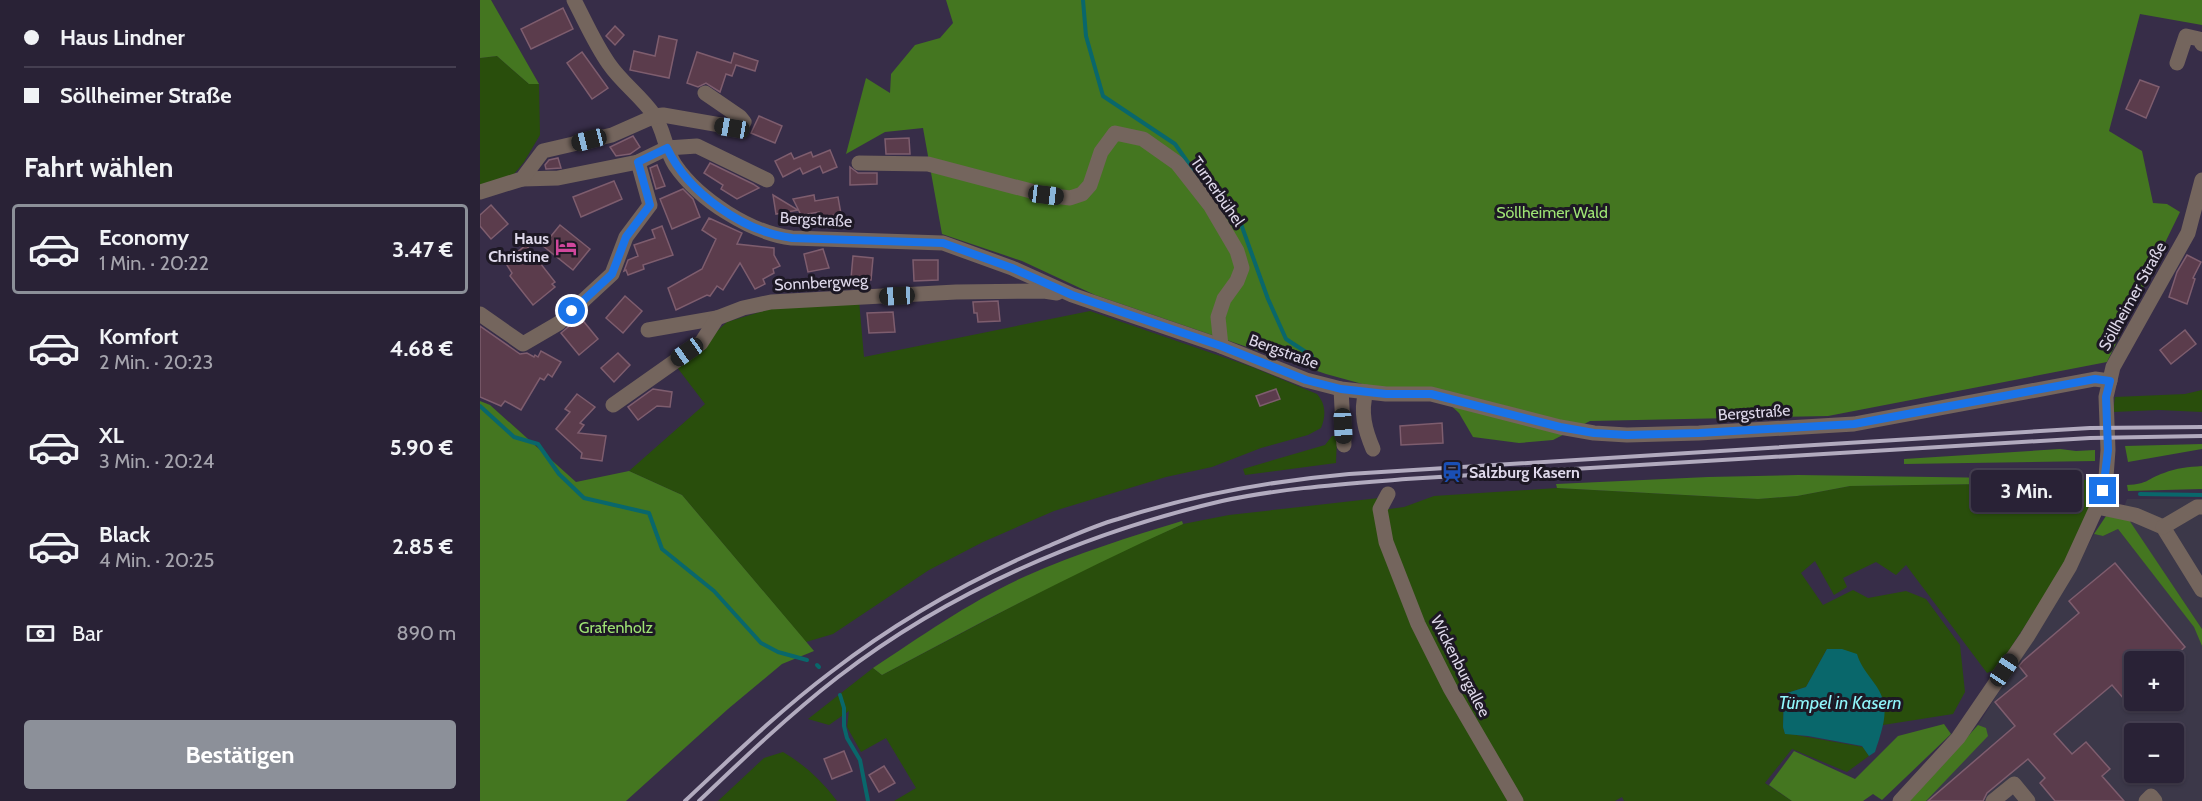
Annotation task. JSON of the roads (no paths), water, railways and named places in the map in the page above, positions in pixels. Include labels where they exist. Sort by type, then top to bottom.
[{"type":"street","name":"Bergstraße","points":[[574,0],[608,64],[655,116],[675,164],[690,182],[722,209],[747,225],[763,232],[792,238],[943,243],[1012,268],[1072,295],[1221,346],[1306,380],[1341,389],[1386,394],[1431,394],[1560,427],[1627,435],[1854,424],[2095,379],[2110,381]]},
{"type":"street","points":[[2177,63],[2186,36],[2199,39],[2202,44]]},
{"type":"street","points":[[522,179],[543,151],[612,135],[655,116],[663,115],[732,128],[741,127],[744,122],[740,117],[705,93]]},
{"type":"street","name":"Turnerbühel","points":[[859,163],[928,164],[1046,195],[1070,198],[1082,194],[1090,185],[1101,152],[1115,133],[1143,139],[1177,163],[1210,206],[1237,250],[1242,268],[1238,281],[1224,299],[1218,317],[1221,346]]},
{"type":"street","points":[[480,192],[522,179],[558,178],[638,162],[667,148],[696,146],[767,180]]},
{"type":"street","points":[[480,314],[523,344],[559,323],[612,274],[626,237],[650,205],[638,162]]},
{"type":"street","name":"Söllheimer Straße","points":[[1900,801],[1958,738],[2027,637],[2070,566],[2097,507],[2106,477],[2108,450],[2106,397],[2113,367],[2188,234],[2202,180]]},
{"type":"street","name":"Sonnbergweg","points":[[648,330],[717,318],[743,308],[771,302],[956,292],[1044,291],[1072,295]]},
{"type":"street","points":[[613,405],[701,343],[717,318]]},
{"type":"street","points":[[1341,389],[1344,445]]},
{"type":"street","points":[[1366,392],[1363,418],[1373,449]]},
{"type":"street","name":"Wickenburgallee","points":[[1388,494],[1380,509],[1386,542],[1418,624],[1450,688],[1515,801]]},
{"type":"street","points":[[2097,507],[2135,515],[2163,527],[2202,590]]},
{"type":"street","points":[[2163,527],[2197,507],[2202,507]]},
{"type":"street","points":[[1993,801],[2014,784],[2028,801]]},
{"type":"street","points":[[2146,801],[2151,796],[2155,801]]},
{"type":"water","name":"Tümpel in Kasern","points":[[1827,649],[1842,649],[1857,654],[1881,694],[1885,713],[1883,726],[1875,752],[1869,756],[1862,746],[1785,734],[1783,727],[1784,694],[1806,687]]},
{"type":"waterway","points":[[1083,0],[1086,36],[1103,96],[1175,144],[1201,181]]},
{"type":"waterway","points":[[1217,205],[1241,224],[1268,299],[1286,339],[1312,356]]},
{"type":"waterway","points":[[480,406],[514,437],[538,444],[559,474],[584,498],[649,513],[662,549],[714,591],[761,643],[778,652],[807,660]]},
{"type":"waterway","points":[[2140,494],[2202,495]]},
{"type":"waterway","points":[[840,695],[844,708],[847,738],[860,760],[868,801]]},
{"type":"railway","points":[[685,801],[793,702],[856,653],[908,619],[989,573],[1017,560],[1100,525],[1146,510],[1261,485],[1349,474],[2090,428],[2202,427]]},
{"type":"railway","points":[[699,801],[820,691],[881,646],[926,618],[972,592],[1069,548],[1170,514],[1222,501],[1291,490],[1406,479],[2090,438],[2202,436]]},
{"type":"place","name":"Haus Christine","points":[[566,247]]},
{"type":"place","name":"Salzburg Kasern","points":[[1452,472]]},
{"type":"park label","name":"Söllheimer Wald","points":[[1552,212]]},
{"type":"park label","name":"Grafenholz","points":[[616,627]]}]
